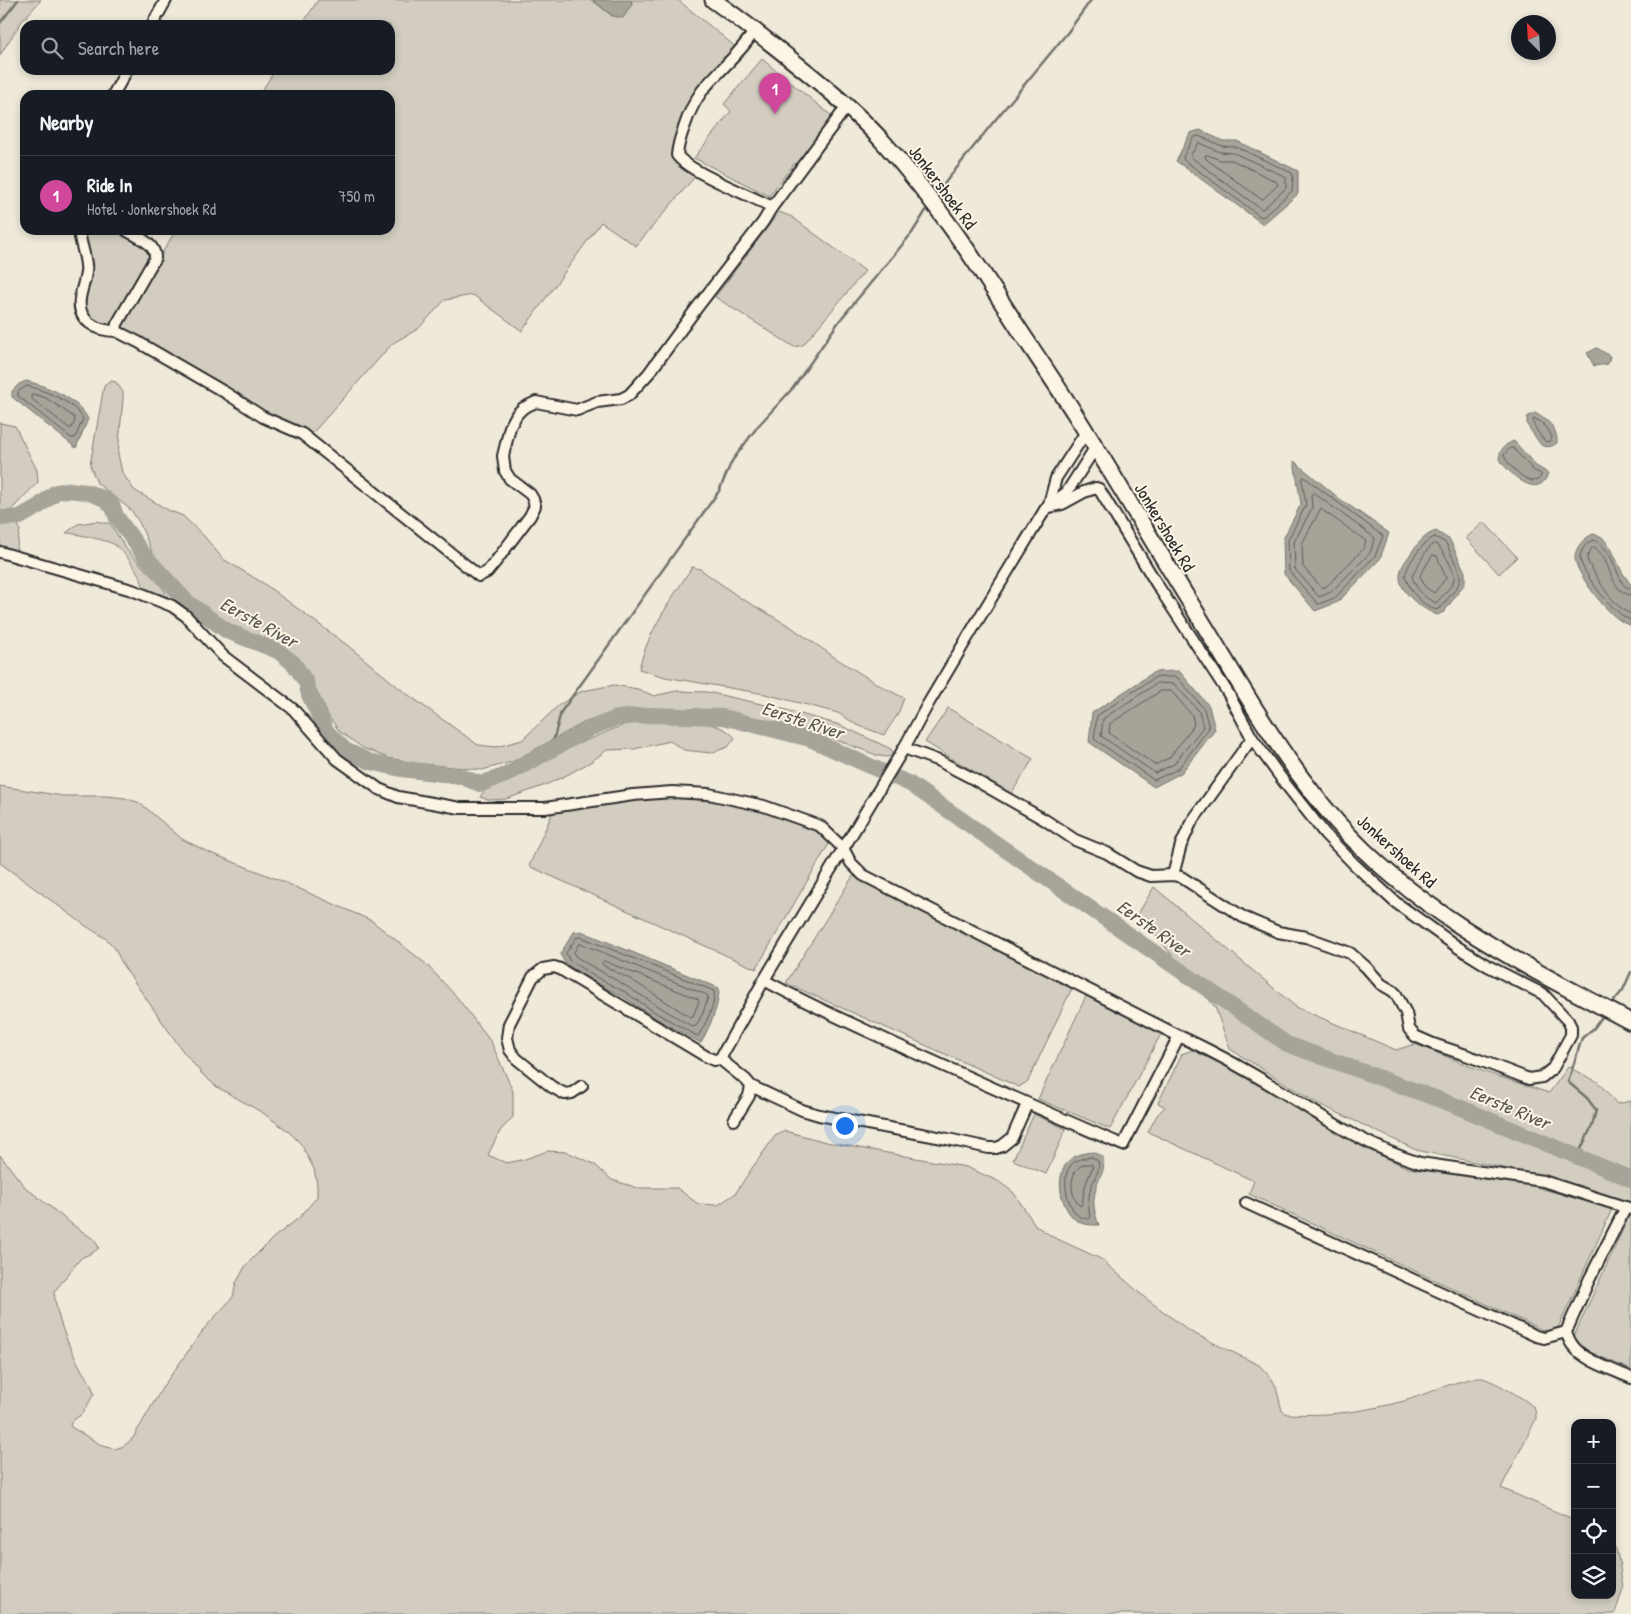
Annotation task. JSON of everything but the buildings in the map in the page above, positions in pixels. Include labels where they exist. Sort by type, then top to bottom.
[{"type":"street","points":[[155,20],[166,0]]},
{"type":"street","name":"Jonkershoek Rd","points":[[713,0],[756,30],[848,107],[884,142],[935,205],[976,262],[1086,432],[1152,542],[1300,777],[1337,823],[1378,864],[1415,894],[1478,939],[1631,1022]]},
{"type":"street","points":[[756,30],[742,49],[720,70],[696,102],[690,112],[679,141],[677,155],[683,162],[704,174],[772,207]]},
{"type":"street","points":[[116,90],[124,75]]},
{"type":"street","points":[[79,235],[86,265],[79,300],[80,309],[88,323],[96,328],[116,331],[138,342],[263,417],[302,434],[476,574],[482,576],[524,524],[535,506],[534,499],[530,494],[510,479],[505,471],[503,456],[510,427],[517,414],[523,408],[536,402],[577,410],[596,402],[621,399],[629,395],[649,373],[848,107]]},
{"type":"street","points":[[116,331],[117,324],[155,258],[151,246],[134,235]]},
{"type":"street","points":[[720,1059],[764,980],[1048,506],[1056,478],[1086,432]]},
{"type":"street","points":[[1048,506],[1067,492],[1095,448]]},
{"type":"street","points":[[904,748],[939,761],[968,776],[1045,820],[1075,840],[1107,853],[1136,871],[1151,876],[1173,875],[1188,881],[1243,917],[1278,932],[1306,937],[1350,953],[1381,984],[1396,994],[1406,1013],[1409,1030],[1421,1039],[1529,1078],[1537,1079],[1548,1074],[1562,1055],[1571,1035],[1571,1026],[1548,998],[1459,948],[1396,902],[1375,884],[1325,834],[1252,738],[1228,693],[1162,593],[1099,489],[1090,489],[1062,504],[1048,506]]},
{"type":"street","points":[[0,552],[132,590],[172,606],[186,616],[223,656],[293,709],[337,759],[379,789],[398,797],[460,808],[545,808],[633,795],[672,792],[709,794],[764,806],[814,823],[826,830],[843,848],[851,863],[863,875],[1241,1068],[1327,1121],[1367,1142],[1408,1160],[1444,1168],[1543,1181],[1629,1208],[1589,1280],[1566,1332],[1570,1342],[1578,1352],[1631,1378]]},
{"type":"street","points":[[1173,875],[1181,845],[1192,823],[1252,738]]},
{"type":"street","points":[[582,1086],[572,1093],[562,1093],[516,1059],[508,1045],[507,1031],[514,1013],[533,977],[543,969],[560,968],[707,1057],[714,1060],[720,1059],[751,1086],[802,1110],[819,1115],[989,1148],[1002,1146],[1012,1138],[1027,1104]]},
{"type":"street","points":[[764,980],[799,1000],[1027,1104],[1123,1145],[1179,1036]]},
{"type":"street","points":[[734,1120],[749,1096],[751,1086]]},
{"type":"street","points":[[1246,1203],[1536,1336],[1544,1338],[1566,1332]]},
{"type":"shaded area","points":[[0,0],[41,0],[23,20],[20,20],[20,24],[0,55]]},
{"type":"shaded area","points":[[318,0],[592,0],[612,16],[632,4],[631,0],[678,0],[737,48],[694,99],[690,100],[687,106],[688,110],[674,151],[698,173],[636,246],[601,222],[522,331],[473,295],[445,300],[418,329],[393,343],[309,437],[274,421],[119,330],[125,313],[173,235],[395,235],[395,90],[262,90],[272,75],[395,75],[395,20],[305,20]]},
{"type":"shaded area","points":[[762,59],[833,117],[808,151],[793,165],[769,196],[694,158],[731,111],[724,104]]},
{"type":"shaded area","points":[[779,212],[792,217],[865,271],[803,345],[794,347],[715,297]]},
{"type":"shaded area","points":[[80,235],[130,235],[151,249],[152,259],[110,328],[106,328],[86,316],[83,296]]},
{"type":"shaded area","points":[[111,381],[116,382],[123,392],[118,454],[122,472],[134,490],[168,510],[183,516],[204,536],[223,559],[263,583],[347,645],[403,691],[478,745],[496,747],[522,740],[559,705],[582,691],[614,685],[638,689],[654,696],[676,691],[707,692],[779,708],[840,725],[891,749],[894,755],[887,757],[879,756],[818,733],[759,718],[698,709],[674,709],[616,715],[585,722],[512,762],[482,770],[415,763],[388,758],[363,748],[340,732],[329,717],[299,658],[283,646],[241,630],[198,603],[172,578],[153,554],[139,522],[131,510],[97,483],[90,465],[104,386]]},
{"type":"shaded area","points":[[0,423],[15,426],[37,470],[38,482],[13,508],[20,530],[16,552],[0,548]]},
{"type":"shaded area","points":[[97,521],[110,523],[127,550],[163,588],[168,597],[143,587],[140,576],[132,564],[115,545],[106,541],[66,533],[78,524]]},
{"type":"shaded area","points":[[1484,522],[1517,557],[1499,574],[1466,538]]},
{"type":"shaded area","points":[[692,567],[700,569],[739,597],[791,627],[837,659],[904,698],[898,714],[884,735],[857,725],[838,713],[765,694],[665,677],[639,669],[654,629]]},
{"type":"shaded area","points":[[948,708],[1033,759],[1011,794],[925,742]]},
{"type":"shaded area","points":[[680,720],[717,726],[735,738],[728,747],[711,753],[684,750],[670,741],[634,749],[607,750],[569,774],[543,786],[506,799],[488,800],[480,797],[484,791],[573,746],[626,724]]},
{"type":"shaded area","points":[[0,786],[63,796],[125,798],[140,803],[182,839],[208,852],[282,881],[372,921],[426,964],[456,996],[491,1042],[513,1091],[513,1117],[500,1131],[488,1155],[506,1163],[522,1160],[548,1151],[567,1152],[594,1164],[612,1180],[638,1188],[677,1188],[698,1204],[718,1205],[735,1194],[775,1136],[785,1131],[826,1142],[966,1167],[998,1181],[1013,1192],[1036,1226],[1053,1237],[1101,1259],[1144,1297],[1191,1332],[1259,1365],[1272,1379],[1282,1411],[1287,1414],[1332,1414],[1374,1408],[1404,1401],[1464,1380],[1474,1378],[1486,1379],[1518,1396],[1531,1405],[1535,1411],[1536,1419],[1501,1488],[1571,1518],[1571,1599],[1616,1599],[1616,1550],[1623,1588],[1615,1614],[0,1614],[0,1155],[25,1187],[95,1240],[99,1248],[81,1258],[54,1292],[60,1321],[67,1340],[94,1394],[82,1414],[72,1421],[71,1427],[103,1446],[115,1449],[124,1446],[133,1438],[164,1385],[204,1329],[233,1297],[236,1283],[246,1265],[273,1238],[300,1217],[317,1197],[317,1185],[314,1169],[301,1144],[288,1131],[263,1113],[217,1087],[202,1074],[182,1050],[124,967],[114,947],[105,938],[0,863]]},
{"type":"shaded area","points":[[675,797],[749,806],[793,820],[827,835],[830,842],[756,969],[529,866],[552,814],[556,811],[623,801]]},
{"type":"shaded area","points":[[853,876],[1072,988],[1028,1081],[1019,1087],[786,983]]},
{"type":"shaded area","points":[[1154,887],[1296,1007],[1396,1050],[1415,1044],[1482,1071],[1549,1093],[1568,1067],[1598,1082],[1617,1104],[1631,1101],[1631,1203],[1504,1168],[1416,1150],[1315,1102],[1230,1049],[1215,1007],[1138,914]]},
{"type":"shaded area","points":[[1086,996],[1161,1034],[1110,1129],[1038,1099]]},
{"type":"shaded area","points":[[1192,1050],[1236,1071],[1283,1098],[1310,1117],[1365,1148],[1408,1168],[1533,1186],[1612,1209],[1559,1326],[1549,1333],[1249,1194],[1254,1181],[1148,1132],[1157,1115],[1165,1107],[1158,1103],[1182,1054]]},
{"type":"shaded area","points":[[1034,1114],[1066,1129],[1046,1174],[1013,1160]]},
{"type":"shaded area","points":[[1630,1214],[1631,1370],[1579,1347],[1574,1336]]},
{"type":"water","points":[[592,0],[631,0],[632,4],[623,18],[613,16]]},
{"type":"water","points":[[1200,130],[1223,141],[1237,141],[1298,171],[1298,194],[1263,224],[1176,161],[1190,133]]},
{"type":"water","points":[[1597,348],[1610,356],[1608,364],[1594,366],[1587,353]]},
{"type":"water","points":[[26,381],[61,394],[70,399],[83,412],[88,419],[76,448],[12,397],[12,391],[19,384]]},
{"type":"water","points":[[1535,413],[1544,418],[1554,428],[1557,443],[1546,447],[1541,445],[1527,425],[1527,417]]},
{"type":"water","points":[[1514,441],[1536,466],[1548,473],[1544,482],[1538,485],[1531,485],[1524,482],[1509,471],[1499,459],[1500,452],[1504,447]]},
{"type":"water","points":[[1294,461],[1340,499],[1389,533],[1380,559],[1338,602],[1315,611],[1284,574],[1283,539],[1301,504]]},
{"type":"water","points":[[1436,531],[1450,540],[1465,572],[1465,583],[1444,612],[1437,615],[1411,598],[1405,591],[1400,577],[1403,565],[1415,547],[1426,536]]},
{"type":"water","points":[[1593,534],[1602,537],[1611,548],[1622,572],[1631,585],[1631,625],[1615,617],[1606,608],[1581,575],[1575,554],[1583,540]]},
{"type":"water","points":[[1179,671],[1209,706],[1215,730],[1181,773],[1154,787],[1089,742],[1092,713],[1154,672]]},
{"type":"water","points":[[581,931],[719,988],[716,1009],[701,1043],[655,1018],[622,996],[590,980],[565,963],[560,954],[574,932]]},
{"type":"water","points":[[1093,1152],[1103,1157],[1104,1162],[1094,1198],[1099,1225],[1081,1223],[1071,1215],[1063,1201],[1060,1185],[1063,1170],[1072,1158]]},
{"type":"waterway","points":[[0,23],[18,0]]},
{"type":"waterway","points":[[936,194],[1068,32],[1091,0]]},
{"type":"waterway","points":[[551,749],[561,712],[719,491],[732,461],[758,426],[793,388],[840,320],[912,233],[927,209]]},
{"type":"waterway","name":"Eerste River","points":[[0,518],[20,517],[39,506],[56,492],[67,490],[87,492],[105,499],[113,507],[116,516],[144,555],[186,601],[227,631],[278,651],[294,664],[306,682],[309,695],[327,732],[345,750],[371,762],[401,769],[460,776],[480,784],[506,775],[591,728],[617,718],[649,715],[723,717],[810,739],[910,784],[1287,1044],[1454,1105],[1631,1179]]},
{"type":"waterway","points":[[1614,1001],[1623,990],[1631,972]]},
{"type":"waterway","points":[[1577,1157],[1592,1126],[1596,1110],[1587,1098],[1568,1082],[1582,1038],[1594,1028],[1604,1014]]},
{"type":"place","name":"Ride In","points":[[775,114]]}]
